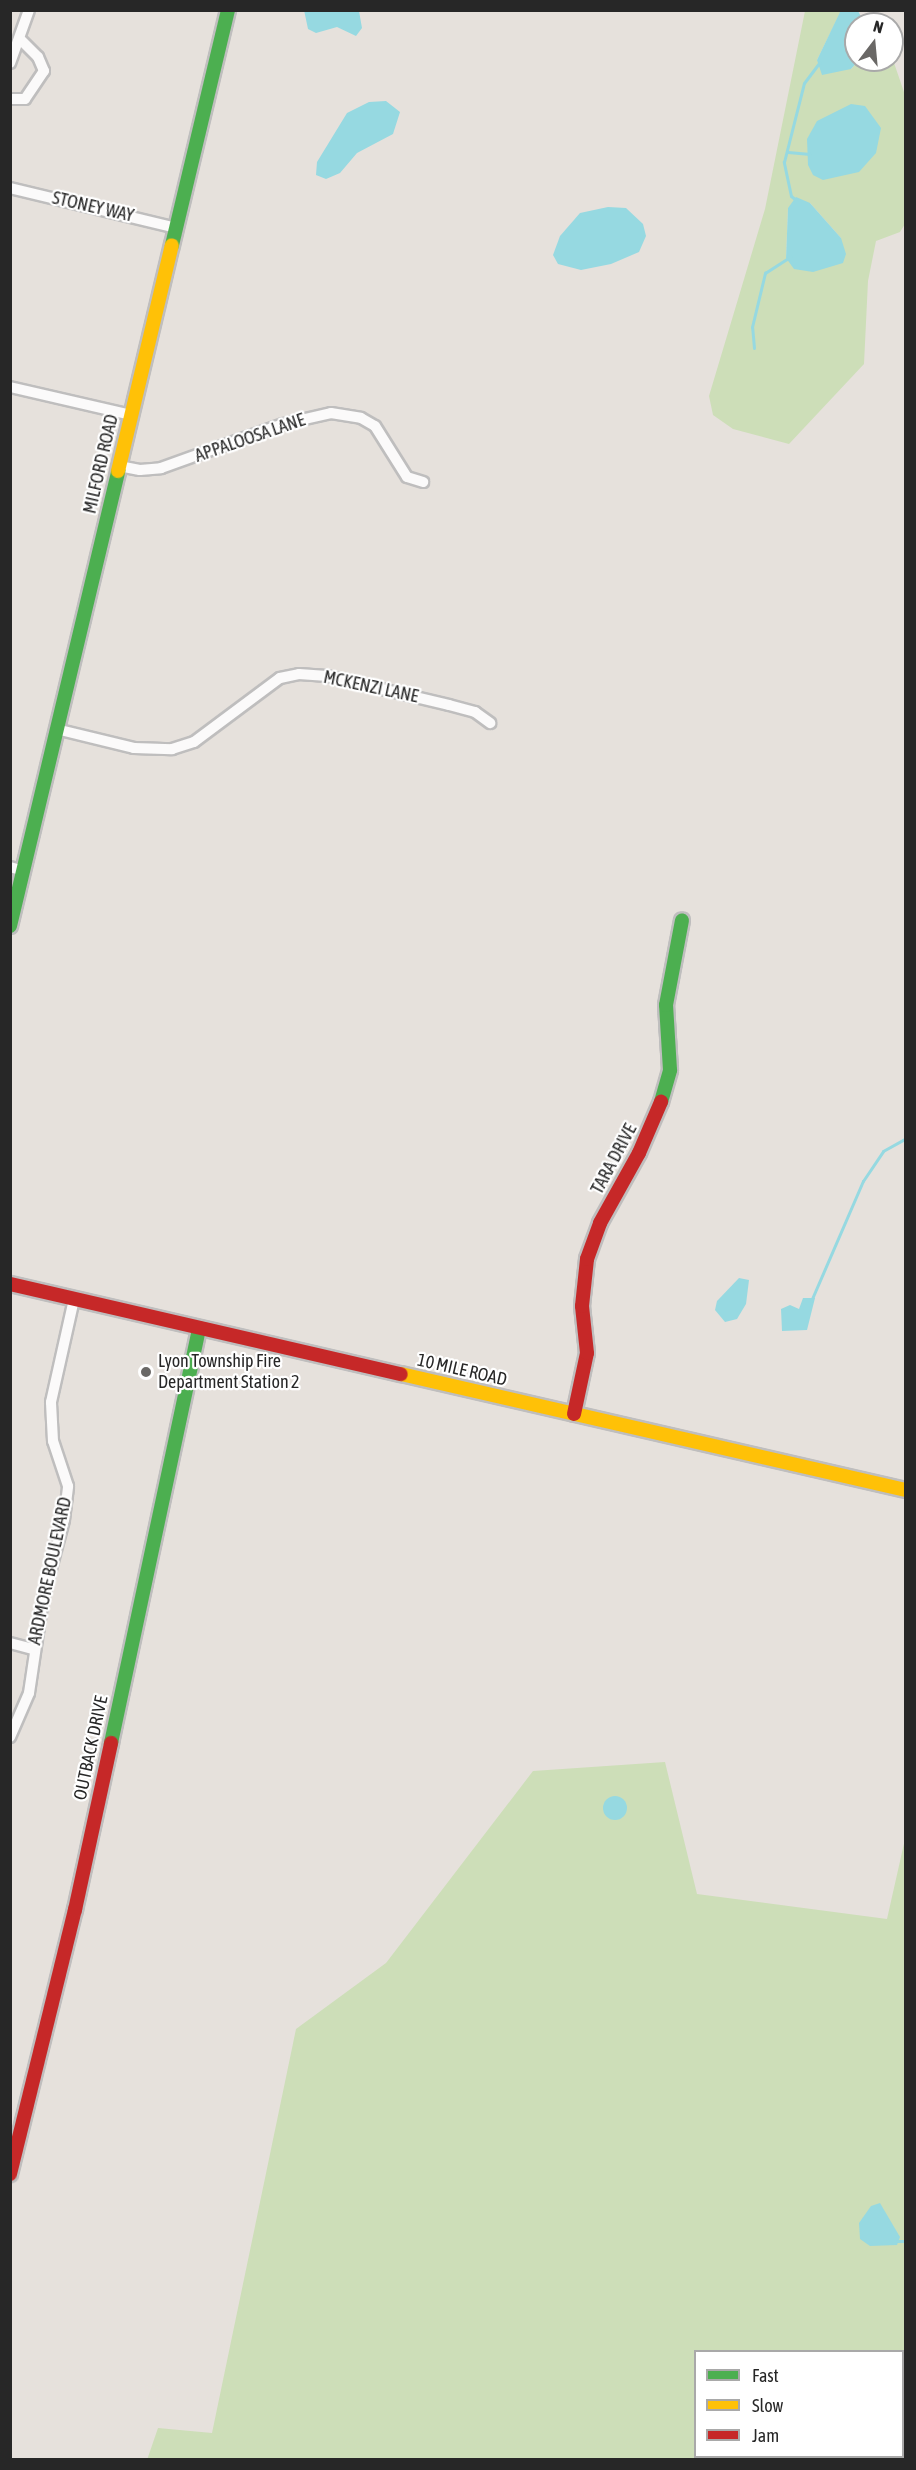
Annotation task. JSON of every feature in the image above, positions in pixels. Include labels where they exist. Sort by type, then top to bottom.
[{"type":"street","points":[[10,63],[22,40],[29,10]]},
{"type":"street","name":"MILFORD ROAD","points":[[10,926],[17,869],[56,729],[228,10]]},
{"type":"street","points":[[10,99],[25,99],[44,72],[38,57],[22,40]]},
{"type":"street","name":"STONEY WAY","points":[[10,188],[176,228]]},
{"type":"street","points":[[10,387],[131,415]]},
{"type":"street","name":"APPALOOSA LANE","points":[[119,466],[140,470],[161,468],[283,424],[331,413],[361,418],[375,426],[407,477],[423,482]]},
{"type":"street","name":"MCKENZI LANE","points":[[56,729],[134,748],[172,749],[194,742],[280,678],[299,674],[327,676],[449,705],[475,712],[490,723]]},
{"type":"street","name":"TARA DRIVE","points":[[574,1414],[587,1353],[582,1306],[587,1256],[600,1222],[639,1153],[667,1088],[670,1066],[666,1005],[682,920]]},
{"type":"street","name":"10 MILE ROAD","points":[[10,1284],[906,1490]]},
{"type":"street","name":"ARDMORE BOULEVARD","points":[[10,1737],[28,1693],[32,1649],[64,1520],[68,1486],[53,1441],[51,1402],[74,1299]]},
{"type":"street","name":"OUTBACK DRIVE","points":[[10,2174],[75,1910],[200,1328]]},
{"type":"street","points":[[10,1643],[32,1649]]},
{"type":"green space","points":[[805,11],[841,11],[817,60],[844,67],[844,72],[897,72],[905,95],[905,224],[900,232],[876,241],[868,281],[864,364],[789,444],[733,429],[713,415],[709,396],[765,209]],"holes":[[[810,203],[841,238],[786,258],[788,208]]]},
{"type":"green space","points":[[665,1762],[697,1894],[887,1919],[905,1839],[905,2459],[147,2460],[158,2428],[212,2433],[296,2029],[386,1963],[533,1771]]},
{"type":"water","points":[[304,10],[359,11],[362,28],[356,36],[337,27],[316,33],[308,29]]},
{"type":"water","points":[[841,10],[858,11],[844,12],[844,70],[822,75],[817,60]]},
{"type":"water","points":[[386,101],[400,112],[393,134],[357,153],[340,173],[326,179],[316,175],[317,162],[347,113],[369,102]]},
{"type":"water","points":[[851,104],[865,106],[881,128],[876,153],[859,172],[823,180],[813,175],[808,165],[807,139],[817,121]]},
{"type":"water","points":[[796,197],[810,203],[841,238],[846,254],[843,263],[813,272],[794,269],[786,258],[788,208]]},
{"type":"water","points":[[608,207],[626,208],[643,224],[646,236],[639,252],[611,264],[581,270],[558,264],[553,255],[560,236],[580,213]]},
{"type":"water","points":[[739,1278],[749,1280],[746,1304],[737,1319],[725,1322],[715,1310],[717,1301]]},
{"type":"water","points":[[803,1298],[815,1298],[807,1330],[782,1331],[781,1309],[790,1305],[799,1309]]},
{"type":"water","points":[[615,1796],[623,1800],[627,1808],[623,1816],[615,1820],[607,1816],[603,1808],[607,1800]]},
{"type":"water","points":[[880,2203],[900,2237],[897,2245],[870,2246],[860,2239],[859,2223],[871,2206]]},
{"type":"waterway","points":[[796,200],[791,196],[784,162],[804,83],[820,62]]},
{"type":"waterway","points":[[788,152],[810,154]]},
{"type":"waterway","points":[[754,348],[752,327],[765,273],[790,257]]},
{"type":"waterway","points":[[811,1301],[863,1181],[883,1151],[906,1138]]},
{"type":"waterway","points":[[897,2241],[906,2241]]},
{"type":"traffic: fast","points":[[172,245],[228,10]]},
{"type":"traffic: fast","points":[[10,926],[118,471]]},
{"type":"traffic: fast","points":[[661,1102],[670,1070],[666,1005],[682,920]]},
{"type":"traffic: fast","points":[[111,1743],[199,1328]]},
{"type":"traffic: slow","points":[[118,471],[172,245]]},
{"type":"traffic: slow","points":[[401,1374],[906,1490]]},
{"type":"traffic: jam","points":[[574,1414],[587,1353],[582,1306],[587,1259],[600,1223],[639,1153],[661,1102]]},
{"type":"traffic: jam","points":[[10,1284],[401,1374]]},
{"type":"traffic: jam","points":[[10,2174],[75,1910],[111,1743]]},
{"type":"place","name":"Lyon Township Fire Department Station 2","points":[[146,1372]]}]
